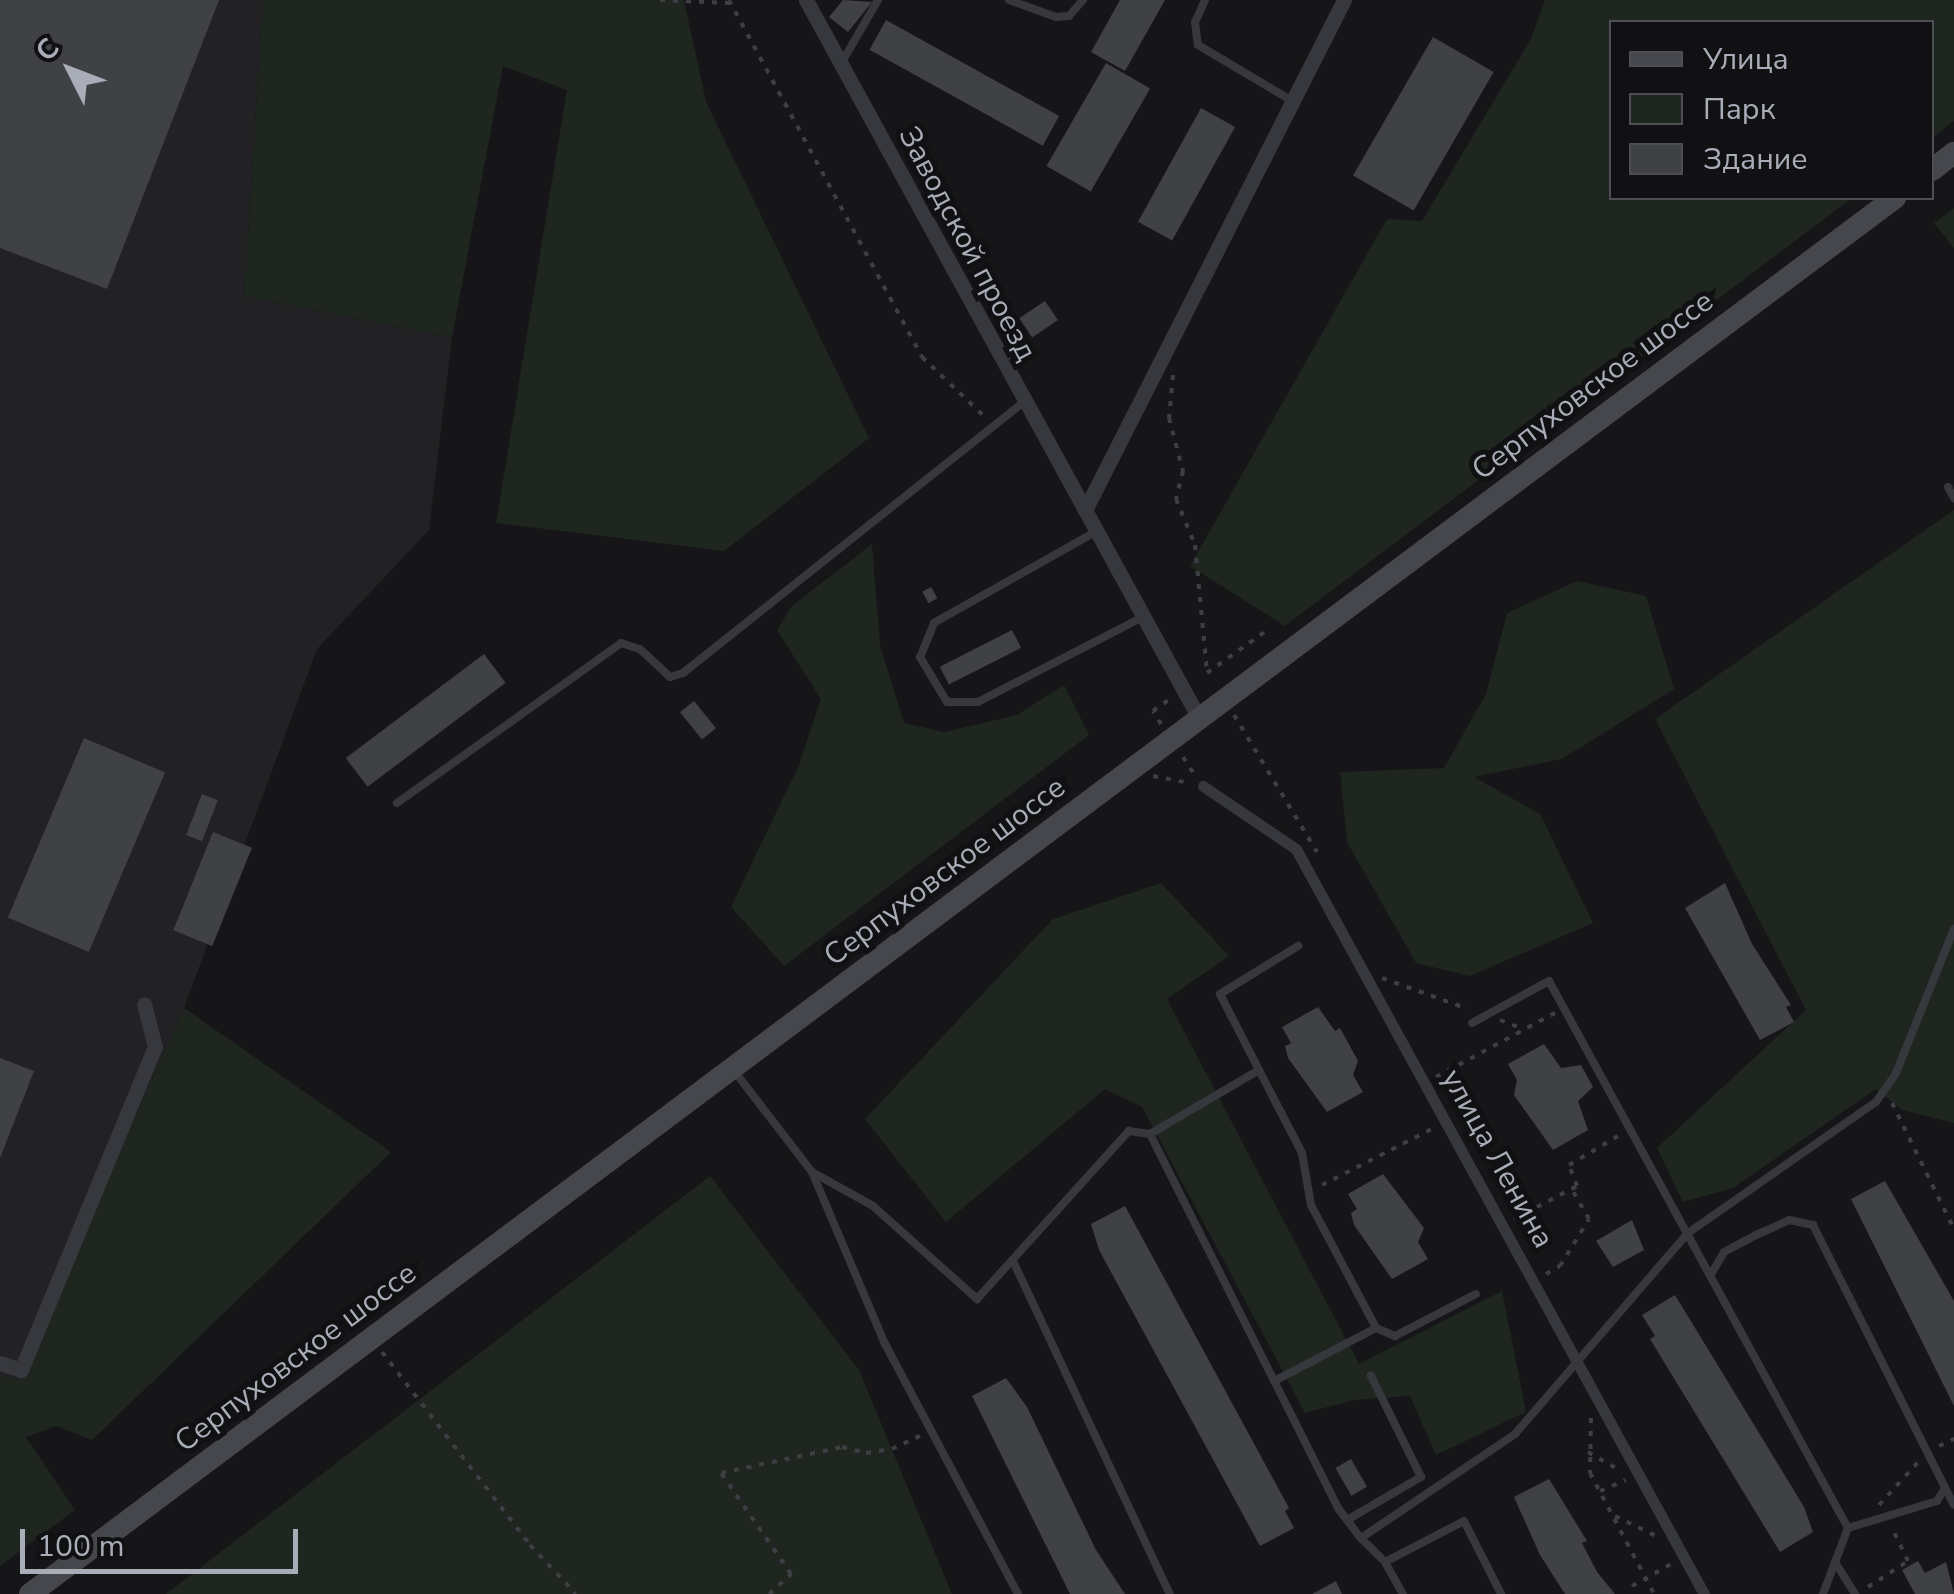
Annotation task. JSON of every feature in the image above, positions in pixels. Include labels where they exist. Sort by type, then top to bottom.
[{"type":"main road","points":[[1934,168],[1954,153]]},
{"type":"main road","name":"Серпуховское шоссе","points":[[30,1594],[1892,200]]},
{"type":"street","name":"Заводской проезд","points":[[806,0],[1022,403],[1200,720]]},
{"type":"street","points":[[1085,510],[1289,98],[1344,0]]},
{"type":"street","name":"улица Ленина","points":[[1203,786],[1296,849],[1368,973],[1704,1594]]},
{"type":"street","points":[[0,1364],[21,1370],[155,1047],[144,1004]]},
{"type":"lane","points":[[840,66],[878,0]]},
{"type":"lane","points":[[1010,0],[1056,16],[1069,16],[1083,0]]},
{"type":"lane","points":[[1205,0],[1195,22],[1198,45],[1289,98]]},
{"type":"lane","points":[[397,803],[621,643],[640,649],[670,676],[683,673],[1022,403]]},
{"type":"lane","points":[[1948,487],[1954,498]]},
{"type":"lane","points":[[1097,531],[934,624],[920,657],[947,702],[978,702],[1143,617]]},
{"type":"lane","points":[[1361,1538],[1515,1434],[1688,1233],[1876,1102],[1885,1090],[1954,929]]},
{"type":"lane","points":[[1298,946],[1220,994],[1302,1153],[1309,1192],[1376,1328],[1395,1336],[1476,1294]]},
{"type":"lane","points":[[1472,1023],[1549,981],[1848,1528],[1823,1594]]},
{"type":"lane","points":[[732,1069],[812,1172],[884,1342],[1018,1594]]},
{"type":"lane","points":[[812,1172],[873,1206],[977,1300],[1130,1132],[1150,1134],[1259,1070]]},
{"type":"lane","points":[[1150,1134],[1347,1520],[1385,1562],[1403,1594]]},
{"type":"lane","points":[[1711,1274],[1724,1252],[1756,1235],[1789,1220],[1813,1224],[1954,1505]]},
{"type":"lane","points":[[1012,1261],[1170,1594]]},
{"type":"lane","points":[[1274,1381],[1376,1328]]},
{"type":"lane","points":[[1347,1520],[1421,1478],[1371,1376]]},
{"type":"lane","points":[[1848,1528],[1937,1502],[1944,1488]]},
{"type":"lane","points":[[1385,1562],[1464,1520],[1501,1594]]},
{"type":"lane","points":[[1835,1562],[1856,1594]]},
{"type":"path","points":[[660,0],[730,2],[922,358],[994,425]]},
{"type":"path","points":[[1169,341],[1170,418],[1182,472],[1176,499],[1194,544],[1206,673],[1268,630]]},
{"type":"path","points":[[1225,700],[1317,851],[1313,878]]},
{"type":"path","points":[[1172,740],[1203,786]]},
{"type":"path","points":[[1138,784],[1149,775],[1203,786]]},
{"type":"path","points":[[1368,973],[1472,1010]]},
{"type":"path","points":[[1426,1082],[1564,1009]]},
{"type":"path","points":[[1489,1016],[1524,1029]]},
{"type":"path","points":[[1885,1090],[1954,1229]]},
{"type":"path","points":[[1309,1192],[1448,1120]]},
{"type":"path","points":[[1504,1224],[1577,1186],[1569,1165],[1631,1128]]},
{"type":"path","points":[[1534,1280],[1560,1266],[1588,1219],[1572,1189]]},
{"type":"path","points":[[372,1338],[509,1519],[576,1594]]},
{"type":"path","points":[[1593,1389],[1588,1458],[1600,1491],[1654,1594]]},
{"type":"path","points":[[768,1594],[792,1574],[720,1472],[842,1446],[866,1453],[892,1449],[933,1430]]},
{"type":"path","points":[[1859,1527],[1928,1452],[1954,1438]]},
{"type":"path","points":[[1600,1491],[1639,1474]]},
{"type":"path","points":[[1612,1515],[1681,1552],[1632,1586]]},
{"type":"path","points":[[1856,1594],[1908,1561],[1887,1519]]},
{"type":"shaded area","points":[[0,0],[263,0],[244,296],[452,337],[429,530],[317,649],[184,1008],[17,1380],[0,1377]]},
{"type":"green space","points":[[263,0],[684,0],[706,102],[869,438],[724,551],[496,523],[567,90],[503,66],[452,337],[244,296]]},
{"type":"green space","points":[[1545,0],[1954,0],[1954,121],[1934,136],[1934,20],[1609,20],[1609,200],[1849,200],[1285,626],[1190,566],[1387,219],[1422,221],[1531,39]]},
{"type":"green space","points":[[1954,208],[1954,248],[1934,223]]},
{"type":"green space","points":[[1954,510],[1954,1123],[1902,1110],[1876,1089],[1733,1188],[1683,1202],[1657,1148],[1806,1010],[1655,719]]},
{"type":"green space","points":[[872,544],[880,645],[904,723],[944,732],[1017,715],[1064,685],[1089,735],[784,966],[731,907],[799,765],[821,699],[777,630],[792,606]]},
{"type":"green space","points":[[1577,581],[1646,596],[1674,689],[1562,759],[1474,777],[1540,814],[1593,923],[1470,976],[1416,963],[1347,842],[1340,772],[1444,768],[1486,694],[1507,613]]},
{"type":"green space","points":[[1161,883],[1229,956],[1167,999],[1359,1364],[1502,1291],[1526,1412],[1436,1455],[1410,1396],[1354,1400],[1305,1413],[1142,1107],[1105,1089],[946,1222],[865,1119],[1053,919]]},
{"type":"green space","points":[[184,1008],[391,1152],[92,1440],[56,1426],[26,1437],[75,1510],[0,1566],[0,1377],[17,1379]]},
{"type":"green space","points":[[710,1176],[859,1370],[952,1594],[166,1594]]},
{"type":"building","points":[[0,0],[219,0],[107,289],[0,248]]},
{"type":"building","points":[[843,0],[872,2],[848,32],[829,17]]},
{"type":"building","points":[[1120,0],[1165,0],[1125,71],[1091,52]]},
{"type":"building","points":[[886,20],[1059,116],[1043,146],[870,50]]},
{"type":"building","points":[[1433,37],[1494,72],[1414,211],[1353,176]]},
{"type":"building","points":[[1106,63],[1150,88],[1091,192],[1046,166]]},
{"type":"building","points":[[1201,108],[1235,127],[1172,241],[1138,222]]},
{"type":"building","points":[[1045,301],[1058,320],[1032,337],[1019,318]]},
{"type":"building","points":[[931,587],[937,598],[929,603],[922,592]]},
{"type":"building","points":[[1012,630],[1021,648],[949,685],[940,667]]},
{"type":"building","points":[[484,654],[506,683],[368,787],[346,758]]},
{"type":"building","points":[[694,701],[716,728],[702,740],[680,712]]},
{"type":"building","points":[[84,738],[165,772],[89,952],[8,917]]},
{"type":"building","points":[[202,794],[218,800],[202,841],[186,835]]},
{"type":"building","points":[[213,832],[252,848],[212,946],[173,930]]},
{"type":"building","points":[[1725,883],[1752,944],[1791,1005],[1786,1007],[1794,1022],[1760,1040],[1685,908]]},
{"type":"building","points":[[1318,1007],[1335,1031],[1340,1028],[1358,1061],[1353,1075],[1363,1092],[1327,1112],[1288,1058],[1285,1046],[1291,1043],[1282,1027]]},
{"type":"building","points":[[1544,1044],[1561,1068],[1581,1065],[1593,1087],[1578,1101],[1588,1130],[1553,1150],[1514,1095],[1517,1080],[1508,1064]]},
{"type":"building","points":[[0,1058],[34,1071],[0,1158]]},
{"type":"building","points":[[1383,1174],[1424,1228],[1418,1242],[1428,1259],[1392,1279],[1354,1225],[1351,1213],[1357,1209],[1348,1194]]},
{"type":"building","points":[[1885,1181],[1954,1301],[1954,1406],[1851,1199]]},
{"type":"building","points":[[1125,1206],[1289,1508],[1285,1511],[1294,1528],[1260,1546],[1099,1250],[1091,1224]]},
{"type":"building","points":[[1632,1220],[1644,1250],[1613,1267],[1596,1241]]},
{"type":"building","points":[[1675,1295],[1804,1507],[1813,1532],[1780,1552],[1650,1339],[1655,1336],[1642,1315]]},
{"type":"building","points":[[1006,1378],[1027,1407],[1096,1550],[1125,1594],[1070,1594],[972,1396]]},
{"type":"building","points":[[1351,1459],[1367,1487],[1351,1496],[1335,1468]]},
{"type":"building","points":[[1549,1479],[1587,1541],[1582,1543],[1597,1572],[1615,1594],[1565,1594],[1540,1555],[1514,1497]]},
{"type":"building","points":[[1918,1561],[1925,1573],[1946,1562],[1954,1594],[1915,1594],[1902,1570]]},
{"type":"building","points":[[1336,1581],[1342,1594],[1312,1594]]}]
